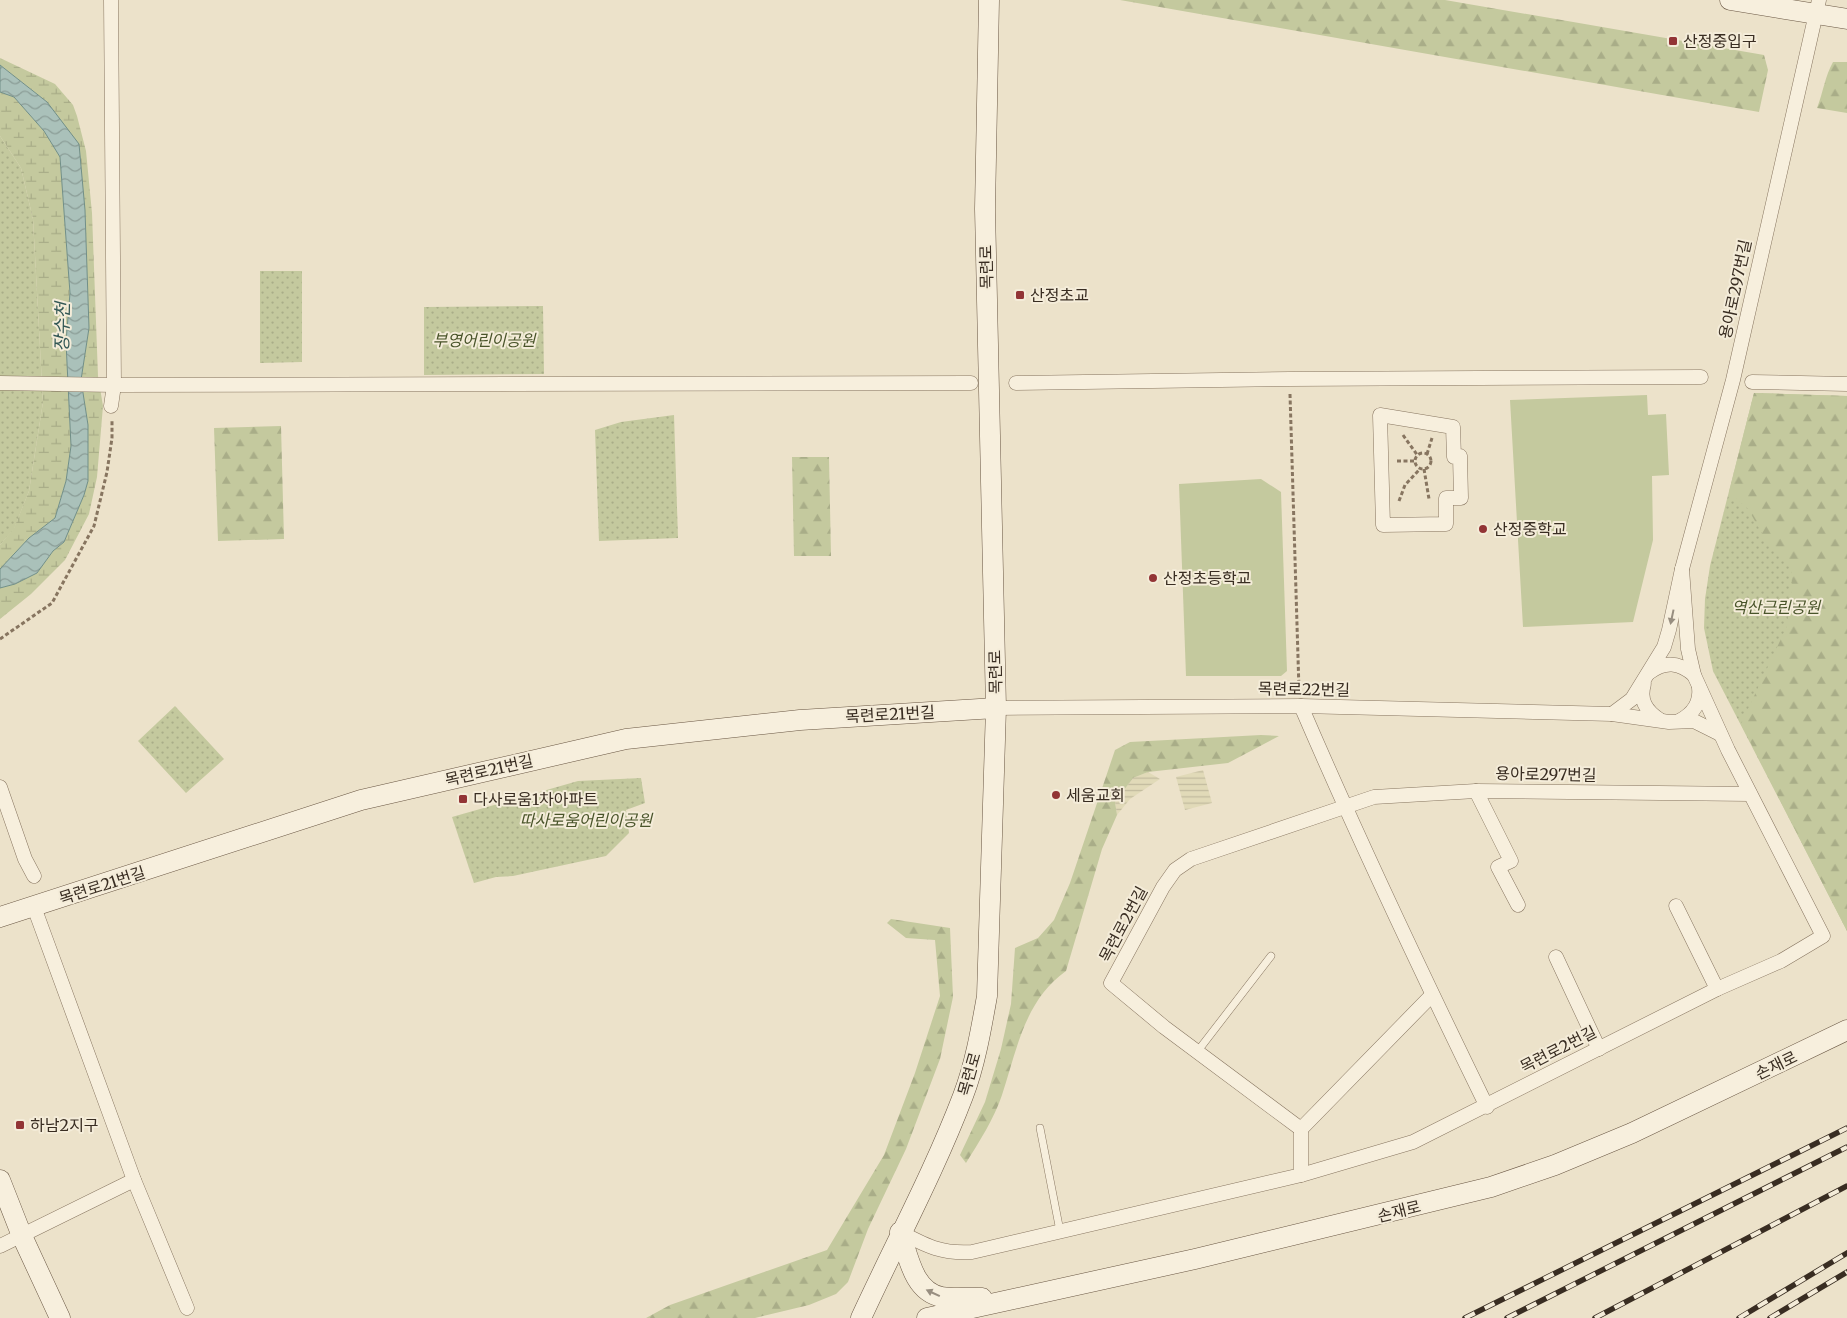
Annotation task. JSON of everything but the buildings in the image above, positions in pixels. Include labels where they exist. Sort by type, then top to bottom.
[{"type":"main road","name":"목련로","points":[[862,1318],[900,1232],[930,1176],[964,1094],[978,1042],[987,996],[996,708],[986,209],[989,0]]},
{"type":"main road","points":[[1730,0],[1818,7],[1847,19]]},
{"type":"main road","name":"목련로21번길","points":[[0,917],[361,800],[626,739],[800,720],[996,708]]},
{"type":"main road","name":"손재로","points":[[927,1318],[1341,1225],[1491,1187],[1555,1165],[1632,1133],[1847,1030]]},
{"type":"main road","points":[[0,1180],[22,1236],[60,1318]]},
{"type":"main road","points":[[900,1232],[915,1276],[926,1290],[942,1297],[1016,1298]]},
{"type":"street","points":[[111,0],[111,406]]},
{"type":"street","name":"용아로297번길","points":[[1612,714],[1632,700],[1664,647],[1669,630],[1682,569],[1733,380],[1792,114],[1818,7]]},
{"type":"street","points":[[1016,383],[1290,378],[1701,377]]},
{"type":"street","points":[[1752,382],[1847,384]]},
{"type":"street","points":[[0,383],[111,385],[971,383]]},
{"type":"street","points":[[1380,415],[1453,427],[1454,457],[1460,456],[1461,498],[1446,498],[1446,524],[1431,524],[1383,525],[1380,415]]},
{"type":"street","points":[[1682,569],[1688,648],[1696,679],[1720,734],[1750,794]]},
{"type":"street","points":[[1679,721],[1694,710],[1698,702],[1696,679],[1677,664],[1667,664],[1647,677],[1642,695],[1643,703],[1652,715],[1660,720],[1679,721],[1694,721],[1720,734]]},
{"type":"street","points":[[1300,700],[1344,807],[1432,995],[1487,1106]]},
{"type":"street","name":"목련로22번길","points":[[996,708],[1300,700],[1612,714],[1660,720]]},
{"type":"street","points":[[0,787],[34,876]]},
{"type":"street","points":[[1476,791],[1510,861],[1498,867],[1518,905]]},
{"type":"street","name":"용아로297번길","points":[[1344,807],[1374,796],[1476,791],[1750,794]]},
{"type":"street","name":"목련로2번길","points":[[900,1232],[932,1249],[951,1253],[972,1252],[1301,1175],[1412,1142],[1717,989],[1781,961],[1823,936],[1750,794]]},
{"type":"street","name":"목련로2번길","points":[[1301,1130],[1197,1052],[1111,983],[1163,887],[1175,870],[1191,859],[1344,807]]},
{"type":"street","points":[[1676,906],[1717,989]]},
{"type":"street","points":[[34,907],[134,1180],[187,1308]]},
{"type":"street","points":[[1556,957],[1599,1049]]},
{"type":"street","points":[[1301,1175],[1301,1130],[1432,995]]},
{"type":"street","points":[[0,1246],[63,1213],[134,1180]]},
{"type":"lane","points":[[1197,1052],[1271,956]]},
{"type":"lane","points":[[1040,1128],[1060,1231]]},
{"type":"path","points":[[1290,378],[1300,700]]},
{"type":"path","points":[[0,639],[52,603],[94,526],[112,438],[111,406]]},
{"type":"path","points":[[1396,510],[1405,485],[1431,463],[1426,454],[1434,433]]},
{"type":"path","points":[[1416,461],[1420,454],[1426,454]]},
{"type":"path","points":[[1394,462],[1416,461]]},
{"type":"path","points":[[1416,461],[1422,469],[1431,524]]},
{"type":"shaded area","points":[[1203,770],[1212,803],[1185,810],[1176,777]]},
{"type":"shaded area","points":[[1148,772],[1160,779],[1130,799],[1117,815],[1115,802],[1133,778]]},
{"type":"green space","points":[[1120,0],[1445,0],[1764,55],[1768,70],[1759,112]]},
{"type":"green space","points":[[0,58],[55,84],[73,105],[77,116],[86,151],[92,213],[98,376],[103,406],[97,477],[89,514],[65,560],[31,594],[0,619],[0,588],[15,584],[37,573],[53,551],[64,542],[84,495],[88,481],[88,425],[81,380],[89,328],[85,210],[47,102],[0,65]]},
{"type":"green space","points":[[1833,62],[1847,62],[1847,113],[1817,108]]},
{"type":"green space","points":[[0,92],[14,97],[44,131],[60,157],[70,293],[66,342],[71,446],[66,481],[55,518],[29,538],[0,569],[0,545],[14,528],[29,491],[43,402],[33,219],[21,168],[0,136]]},
{"type":"green space","points":[[0,136],[21,168],[33,219],[43,402],[29,491],[14,529],[0,545]]},
{"type":"green space","points":[[260,271],[302,271],[302,362],[260,363]]},
{"type":"green space","name":"부영어린이공원","points":[[543,306],[544,374],[424,375],[424,307]]},
{"type":"green space","name":"역산근린공원","points":[[1754,393],[1847,396],[1847,931],[1713,671],[1704,628],[1705,599],[1710,566]]},
{"type":"green space","name":"역산근린공원","points":[[1754,393],[1847,396],[1847,931],[1741,724],[1787,626],[1792,586],[1791,566],[1770,547],[1748,509],[1729,492]]},
{"type":"green space","points":[[1647,395],[1648,415],[1666,414],[1669,475],[1652,476],[1653,540],[1633,622],[1523,627],[1510,400]]},
{"type":"green space","points":[[674,415],[678,538],[599,541],[595,430],[621,422]]},
{"type":"green space","points":[[281,426],[284,539],[218,541],[214,428]]},
{"type":"green space","points":[[792,457],[829,457],[831,556],[794,556]]},
{"type":"green space","points":[[1261,479],[1281,492],[1287,671],[1281,676],[1186,676],[1179,484]]},
{"type":"green space","points":[[175,706],[224,759],[186,793],[138,741]]},
{"type":"green space","points":[[1261,735],[1279,736],[1228,763],[1148,772],[1133,778],[1115,802],[1117,815],[1102,849],[1066,971],[1040,997],[1031,1012],[1018,1044],[999,1104],[966,1163],[960,1155],[985,1102],[1001,1049],[1011,1004],[1015,948],[1038,938],[1054,920],[1070,883],[1115,750],[1130,742]]},
{"type":"green space","name":"따사로움어린이공원","points":[[641,778],[645,803],[626,810],[629,833],[606,856],[474,883],[452,817],[578,781]]},
{"type":"green space","points":[[891,919],[950,928],[953,997],[940,1059],[906,1149],[868,1229],[848,1282],[836,1294],[809,1305],[755,1318],[646,1318],[670,1305],[827,1250],[884,1155],[915,1073],[940,996],[935,940],[906,938],[887,923]]},
{"type":"water","points":[[0,65],[47,102],[79,144],[85,210],[89,328],[81,380],[88,425],[88,481],[84,495],[64,542],[53,551],[37,573],[15,584],[0,588],[0,569],[29,538],[55,518],[66,481],[71,446],[66,342],[70,293],[60,157],[44,131],[14,97],[0,92]]},
{"type":"railway","points":[[1465,1318],[1847,1128]]},
{"type":"railway","points":[[1507,1318],[1847,1147]]},
{"type":"railway","points":[[1595,1318],[1847,1186]]},
{"type":"railway","points":[[1739,1318],[1847,1253]]},
{"type":"railway","points":[[1770,1318],[1847,1272]]},
{"type":"place","name":"산정중입구","points":[[1673,41]]},
{"type":"place","name":"산정초교","points":[[1020,295]]},
{"type":"place","name":"산정중학교","points":[[1483,529]]},
{"type":"place","name":"산정초등학교","points":[[1153,578]]},
{"type":"place","name":"세움교회","points":[[1056,795]]},
{"type":"place","name":"다사로움1차아파트","points":[[463,799]]},
{"type":"place","name":"하남2지구","points":[[20,1125]]},
{"type":"water label","name":"장수천","points":[[62,327]]}]
